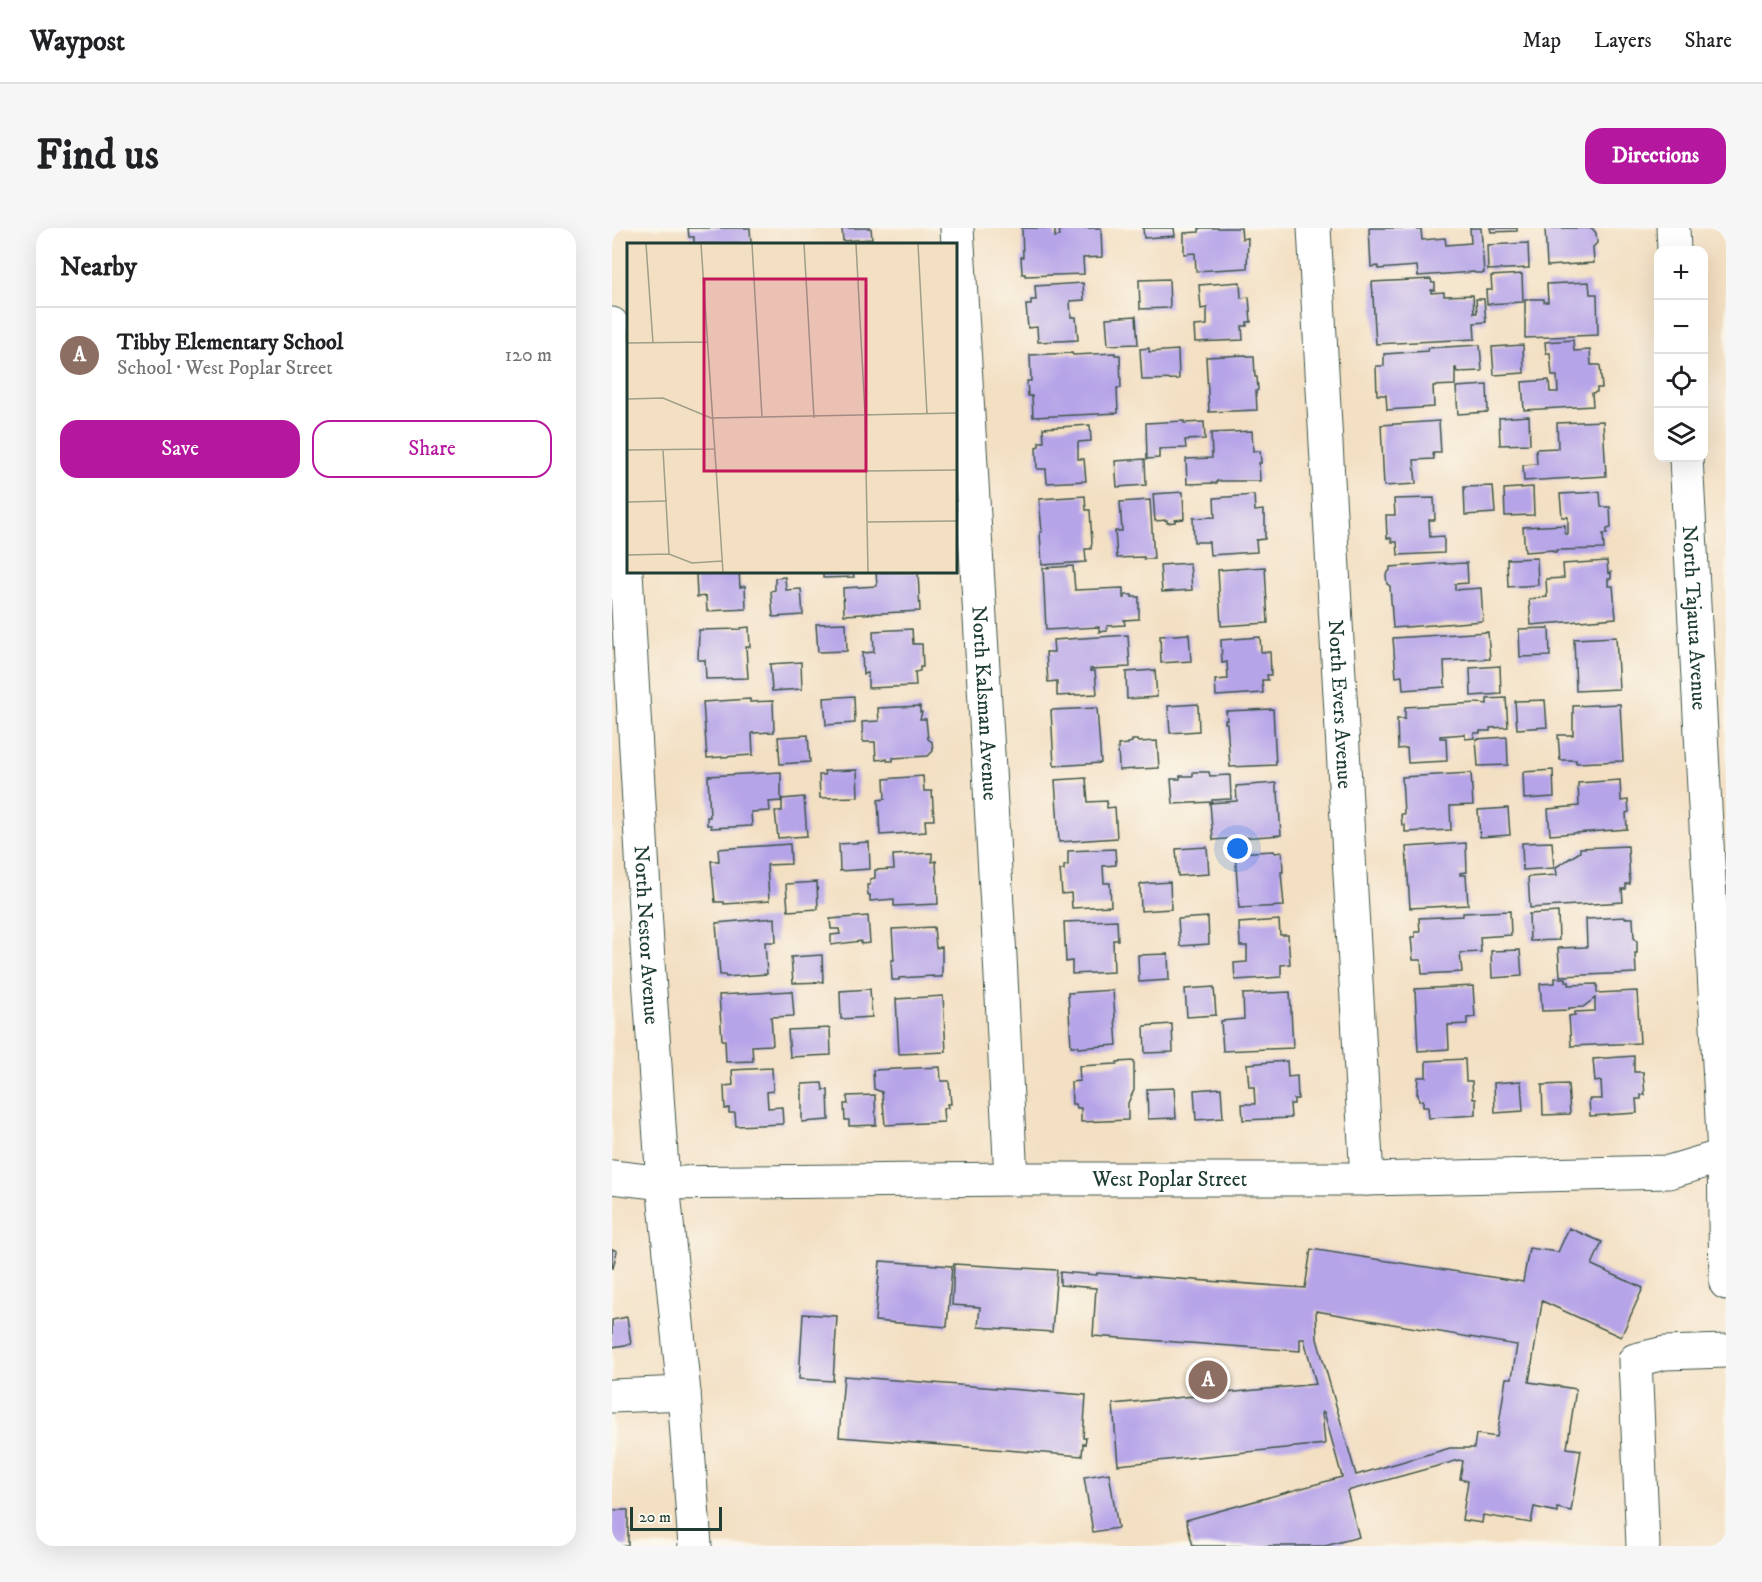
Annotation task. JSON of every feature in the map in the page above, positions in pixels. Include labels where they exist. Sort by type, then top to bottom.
[{"type":"street","name":"North Kalsman Avenue","points":[[957,228],[1011,1179]]},
{"type":"street","name":"North Evers Avenue","points":[[1314,228],[1367,1179]]},
{"type":"street","points":[[1673,228],[1674,246]]},
{"type":"street","name":"North Nestor Avenue","points":[[612,324],[622,661],[648,962],[663,1183],[684,1393],[695,1546]]},
{"type":"street","name":"North Tajauta Avenue","points":[[1686,462],[1725,1155],[1726,1283]]},
{"type":"street","name":"West Poplar Street","points":[[612,1178],[663,1183],[1011,1179],[1367,1179],[1669,1172],[1725,1155]]},
{"type":"street","points":[[1643,1546],[1635,1360],[1665,1353],[1726,1351]]},
{"type":"street","points":[[612,1396],[684,1393]]},
{"type":"building","points":[[688,228],[750,228],[751,243],[694,243],[694,237],[689,237]]},
{"type":"building","points":[[842,228],[871,228],[872,239],[843,241]]},
{"type":"building","points":[[1022,228],[1055,228],[1055,237],[1060,236],[1059,228],[1101,228],[1102,257],[1083,258],[1084,274],[1025,276],[1022,274]]},
{"type":"building","points":[[1143,228],[1174,228],[1175,236],[1144,238]]},
{"type":"building","points":[[1199,228],[1241,228],[1242,239],[1248,238],[1247,268],[1196,271],[1195,253],[1184,254],[1184,233],[1199,232]]},
{"type":"building","points":[[1369,228],[1417,228],[1421,229],[1422,240],[1445,238],[1446,245],[1471,243],[1470,228],[1481,228],[1484,273],[1418,276],[1417,266],[1378,269],[1378,266],[1371,267]]},
{"type":"building","points":[[1490,228],[1517,228],[1517,231],[1491,232]]},
{"type":"building","points":[[1545,228],[1592,228],[1596,233],[1597,243],[1593,247],[1594,263],[1547,266]]},
{"type":"building","points":[[1528,243],[1529,268],[1488,270],[1487,245]]},
{"type":"building","points":[[1522,274],[1523,302],[1487,304],[1486,290],[1492,290],[1491,276]]},
{"type":"building","points":[[1169,279],[1170,308],[1140,309],[1139,280]]},
{"type":"building","points":[[1431,279],[1432,283],[1435,283],[1435,290],[1431,290],[1431,293],[1444,292],[1444,296],[1473,295],[1474,313],[1477,313],[1476,299],[1484,299],[1486,322],[1474,323],[1475,339],[1376,344],[1372,282]]},
{"type":"building","points":[[1240,282],[1241,298],[1249,297],[1251,322],[1247,322],[1247,326],[1242,326],[1243,340],[1195,342],[1194,326],[1207,325],[1207,308],[1201,309],[1199,285]]},
{"type":"building","points":[[1589,282],[1590,294],[1597,294],[1598,335],[1525,338],[1525,299],[1544,299],[1544,302],[1548,302],[1547,284]]},
{"type":"building","points":[[1083,283],[1084,300],[1070,301],[1071,317],[1076,317],[1078,340],[1038,342],[1037,327],[1028,328],[1026,305],[1031,305],[1031,300],[1036,300],[1035,286]]},
{"type":"building","points":[[1136,316],[1138,344],[1108,345],[1106,318]]},
{"type":"building","points":[[1573,340],[1574,351],[1590,350],[1591,365],[1600,365],[1602,388],[1597,388],[1597,392],[1592,393],[1593,406],[1524,410],[1522,382],[1549,380],[1550,392],[1558,392],[1557,376],[1552,376],[1550,353],[1546,353],[1545,342]]},
{"type":"building","points":[[1480,345],[1482,371],[1457,372],[1455,368],[1455,385],[1433,386],[1434,407],[1387,410],[1386,395],[1377,395],[1376,366],[1384,366],[1384,354],[1428,351],[1427,348]]},
{"type":"building","points":[[1523,345],[1524,373],[1494,375],[1492,347]]},
{"type":"building","points":[[1149,348],[1149,352],[1178,350],[1179,379],[1142,380],[1140,349]]},
{"type":"building","points":[[1072,353],[1073,355],[1115,353],[1115,355],[1120,355],[1121,388],[1117,388],[1118,413],[1033,417],[1032,396],[1028,396],[1027,381],[1031,381],[1030,355]]},
{"type":"building","points":[[1254,356],[1258,390],[1256,391],[1257,410],[1209,412],[1206,357]]},
{"type":"building","points":[[1487,385],[1488,412],[1458,414],[1456,387]]},
{"type":"building","points":[[1529,416],[1530,444],[1500,445],[1499,418]]},
{"type":"building","points":[[1184,421],[1184,423],[1204,422],[1205,439],[1185,440],[1186,448],[1159,449],[1159,458],[1147,459],[1146,423]]},
{"type":"building","points":[[1439,421],[1441,453],[1433,453],[1434,459],[1414,460],[1416,484],[1384,486],[1381,425]]},
{"type":"building","points":[[1603,421],[1606,476],[1524,481],[1523,465],[1537,464],[1536,449],[1558,448],[1557,423]]},
{"type":"building","points":[[1090,425],[1091,441],[1078,442],[1078,459],[1084,459],[1086,481],[1047,483],[1046,469],[1037,469],[1036,447],[1039,446],[1039,442],[1044,442],[1043,428]]},
{"type":"building","points":[[1252,431],[1253,451],[1260,451],[1260,481],[1187,484],[1186,459],[1212,458],[1211,433]]},
{"type":"building","points":[[1145,459],[1146,485],[1117,487],[1115,461]]},
{"type":"building","points":[[1493,486],[1495,513],[1465,515],[1464,487]]},
{"type":"building","points":[[1533,487],[1534,515],[1505,516],[1504,489]]},
{"type":"building","points":[[1183,492],[1184,519],[1167,523],[1167,520],[1155,521],[1153,494]]},
{"type":"building","points":[[1600,492],[1601,507],[1610,507],[1611,528],[1607,529],[1607,534],[1603,534],[1604,549],[1525,552],[1523,527],[1565,525],[1565,534],[1568,534],[1568,517],[1562,517],[1560,494]]},
{"type":"building","points":[[1254,495],[1255,511],[1263,510],[1263,515],[1265,515],[1265,539],[1256,540],[1257,552],[1210,555],[1209,542],[1194,542],[1193,518],[1215,517],[1214,498]]},
{"type":"building","points":[[1085,496],[1086,510],[1090,510],[1092,542],[1091,549],[1085,549],[1086,562],[1042,565],[1039,499]]},
{"type":"building","points":[[1434,498],[1435,520],[1429,520],[1430,537],[1444,536],[1444,553],[1398,555],[1397,542],[1392,542],[1391,538],[1387,538],[1386,515],[1395,515],[1394,499]]},
{"type":"building","points":[[1150,500],[1154,559],[1117,558],[1115,531],[1122,531],[1120,502]]},
{"type":"building","points":[[1537,558],[1538,585],[1508,587],[1507,559]]},
{"type":"building","points":[[1607,561],[1608,573],[1611,572],[1608,586],[1613,586],[1616,618],[1531,625],[1529,599],[1547,597],[1546,579],[1564,578],[1563,564]]},
{"type":"building","points":[[1190,563],[1192,590],[1162,592],[1160,565]]},
{"type":"building","points":[[1467,563],[1468,583],[1455,584],[1455,590],[1481,588],[1483,621],[1393,628],[1390,586],[1387,584],[1386,575],[1390,567]]},
{"type":"building","points":[[1073,566],[1075,590],[1123,588],[1123,598],[1125,595],[1139,597],[1139,619],[1124,620],[1125,625],[1107,626],[1107,631],[1099,632],[1099,627],[1046,630],[1043,568]]},
{"type":"building","points":[[1265,567],[1268,623],[1221,626],[1218,570]]},
{"type":"building","points":[[739,573],[740,587],[745,586],[746,609],[707,611],[706,596],[697,597],[696,574]]},
{"type":"building","points":[[823,573],[853,573],[854,577],[823,578]]},
{"type":"building","points":[[876,573],[918,573],[920,611],[844,615],[843,588],[877,586]]},
{"type":"building","points":[[785,577],[786,590],[801,589],[803,615],[773,617],[771,591],[775,590],[775,578]]},
{"type":"building","points":[[846,623],[847,651],[818,652],[816,624]]},
{"type":"building","points":[[749,627],[750,647],[746,647],[748,678],[706,679],[705,660],[698,660],[699,630]]},
{"type":"building","points":[[1549,628],[1550,656],[1520,657],[1519,629]]},
{"type":"building","points":[[912,629],[913,644],[922,644],[923,667],[920,667],[920,671],[915,672],[916,686],[868,688],[868,673],[863,674],[862,653],[874,652],[873,631]]},
{"type":"building","points":[[1488,632],[1490,659],[1444,661],[1445,687],[1403,690],[1402,676],[1396,677],[1393,638]]},
{"type":"building","points":[[1189,634],[1191,661],[1161,663],[1160,636]]},
{"type":"building","points":[[1128,635],[1130,667],[1090,669],[1090,671],[1095,671],[1097,694],[1057,696],[1057,681],[1048,682],[1046,652],[1054,652],[1053,640]]},
{"type":"building","points":[[1260,637],[1261,652],[1270,652],[1271,675],[1267,675],[1268,680],[1262,680],[1263,693],[1216,696],[1215,680],[1228,679],[1227,662],[1222,663],[1221,640]]},
{"type":"building","points":[[1616,637],[1619,689],[1576,691],[1574,639]]},
{"type":"building","points":[[801,662],[802,689],[772,691],[770,664]]},
{"type":"building","points":[[1500,666],[1501,694],[1471,696],[1470,668]]},
{"type":"building","points":[[1155,670],[1157,697],[1127,699],[1126,672]]},
{"type":"building","points":[[854,696],[855,723],[826,725],[824,698]]},
{"type":"building","points":[[1506,698],[1508,727],[1480,731],[1480,733],[1474,733],[1474,738],[1465,739],[1465,734],[1440,736],[1440,738],[1446,738],[1447,761],[1408,763],[1407,748],[1398,749],[1397,719],[1405,719],[1405,707],[1487,704],[1487,699]]},
{"type":"building","points":[[750,699],[750,702],[773,701],[774,732],[752,733],[753,755],[707,758],[703,702]]},
{"type":"building","points":[[1545,700],[1547,727],[1517,729],[1515,701]]},
{"type":"building","points":[[1198,704],[1199,731],[1170,733],[1168,706]]},
{"type":"building","points":[[1620,704],[1623,761],[1576,763],[1576,760],[1560,760],[1558,735],[1573,735],[1573,706]]},
{"type":"building","points":[[920,706],[920,712],[922,712],[920,719],[926,719],[928,739],[932,742],[933,751],[928,756],[893,758],[893,761],[876,760],[875,742],[863,742],[862,722],[879,721],[878,708]]},
{"type":"building","points":[[1097,708],[1101,763],[1054,766],[1051,710]]},
{"type":"building","points":[[1273,709],[1276,765],[1230,767],[1227,723],[1225,723],[1226,711]]},
{"type":"building","points":[[808,735],[810,762],[780,764],[778,737]]},
{"type":"building","points":[[1507,737],[1508,765],[1478,766],[1476,739]]},
{"type":"building","points":[[1132,740],[1157,741],[1159,768],[1119,770],[1118,745],[1128,744]]},
{"type":"building","points":[[857,770],[858,797],[820,798],[819,775],[825,775],[824,771]]},
{"type":"building","points":[[1553,770],[1554,797],[1524,799],[1523,772]]},
{"type":"building","points":[[781,772],[781,801],[769,802],[770,811],[751,812],[752,826],[711,828],[711,825],[707,825],[707,817],[710,817],[708,776]]},
{"type":"building","points":[[1193,772],[1209,772],[1210,776],[1230,775],[1231,799],[1173,804],[1171,779],[1193,776]]},
{"type":"building","points":[[1471,773],[1473,805],[1450,806],[1451,830],[1405,832],[1401,814],[1404,814],[1402,777]]},
{"type":"building","points":[[923,776],[924,791],[932,791],[934,820],[925,820],[926,832],[880,835],[878,800],[885,799],[884,779]]},
{"type":"building","points":[[1086,778],[1088,802],[1107,801],[1107,808],[1115,807],[1117,838],[1059,842],[1055,780]]},
{"type":"building","points":[[1620,780],[1621,801],[1628,800],[1627,829],[1550,835],[1548,809],[1579,806],[1578,783]]},
{"type":"building","points":[[1276,783],[1281,835],[1213,840],[1210,803],[1237,801],[1236,786]]},
{"type":"building","points":[[804,797],[807,836],[778,838],[775,811],[782,811],[782,799]]},
{"type":"building","points":[[1508,808],[1510,835],[1480,837],[1478,810]]},
{"type":"building","points":[[869,842],[870,869],[840,871],[839,844]]},
{"type":"building","points":[[1552,842],[1554,868],[1523,870],[1522,843]]},
{"type":"building","points":[[1466,843],[1467,872],[1460,873],[1460,875],[1466,875],[1468,905],[1410,908],[1406,847]]},
{"type":"building","points":[[790,844],[791,864],[767,865],[769,901],[724,904],[724,902],[715,902],[711,861],[719,861],[718,849]]},
{"type":"building","points":[[1628,846],[1630,884],[1626,884],[1626,889],[1622,889],[1623,902],[1530,908],[1528,877],[1557,875],[1556,867],[1580,852],[1580,848]]},
{"type":"building","points":[[1207,847],[1209,874],[1178,876],[1176,849]]},
{"type":"building","points":[[1115,849],[1116,865],[1103,866],[1104,883],[1110,883],[1111,906],[1072,908],[1071,893],[1062,894],[1060,870],[1064,870],[1064,866],[1068,865],[1068,851]]},
{"type":"building","points":[[1274,851],[1275,853],[1282,852],[1284,906],[1239,908],[1235,853]]},
{"type":"building","points":[[932,853],[932,862],[936,861],[938,904],[894,906],[894,899],[870,901],[867,885],[870,885],[870,879],[875,878],[875,870],[894,869],[893,855]]},
{"type":"building","points":[[817,882],[818,909],[788,911],[786,884]]},
{"type":"building","points":[[1170,882],[1171,909],[1141,911],[1140,884]]},
{"type":"building","points":[[1510,911],[1511,935],[1480,937],[1481,952],[1460,953],[1462,972],[1422,974],[1421,960],[1413,960],[1411,937],[1415,937],[1415,932],[1420,932],[1419,918]]},
{"type":"building","points":[[1558,912],[1559,940],[1530,941],[1529,914]]},
{"type":"building","points":[[868,916],[870,943],[861,944],[861,941],[831,945],[831,935],[840,934],[839,929],[831,929],[830,919]]},
{"type":"building","points":[[1208,917],[1209,944],[1180,946],[1178,919]]},
{"type":"building","points":[[775,918],[776,942],[765,942],[767,974],[726,977],[720,975],[716,923]]},
{"type":"building","points":[[1633,918],[1634,938],[1637,941],[1636,973],[1560,976],[1558,948],[1587,947],[1586,919]]},
{"type":"building","points":[[1117,920],[1118,940],[1113,940],[1114,972],[1072,974],[1072,961],[1066,962],[1064,922]]},
{"type":"building","points":[[1279,920],[1280,935],[1288,935],[1290,964],[1281,965],[1281,977],[1235,980],[1234,963],[1247,962],[1247,946],[1240,946],[1239,923]]},
{"type":"building","points":[[934,927],[936,948],[942,947],[942,977],[892,980],[891,960],[894,960],[892,929]]},
{"type":"building","points":[[1520,950],[1522,976],[1492,978],[1491,951]]},
{"type":"building","points":[[1168,954],[1169,980],[1139,982],[1138,955]]},
{"type":"building","points":[[822,955],[823,982],[793,983],[791,957]]},
{"type":"building","points":[[1555,978],[1566,978],[1569,985],[1597,984],[1597,993],[1637,991],[1640,1043],[1571,1046],[1569,1016],[1575,1015],[1575,1012],[1595,1011],[1595,998],[1583,1007],[1542,1011],[1540,984],[1555,983]]},
{"type":"building","points":[[1473,986],[1475,1017],[1467,1018],[1467,1024],[1448,1025],[1449,1049],[1418,1051],[1415,989]]},
{"type":"building","points":[[1214,987],[1216,1015],[1187,1017],[1185,989]]},
{"type":"building","points":[[870,989],[872,1017],[841,1019],[840,991]]},
{"type":"building","points":[[1113,990],[1117,1045],[1078,1048],[1078,1046],[1071,1046],[1068,993]]},
{"type":"building","points":[[792,991],[794,1016],[771,1017],[773,1045],[752,1046],[753,1061],[726,1062],[719,995]]},
{"type":"building","points":[[1290,992],[1293,1048],[1223,1051],[1221,1021],[1244,1019],[1243,994]]},
{"type":"building","points":[[943,996],[946,1052],[899,1054],[896,999]]},
{"type":"building","points":[[1172,1024],[1173,1052],[1145,1053],[1144,1026]]},
{"type":"building","points":[[830,1028],[831,1055],[790,1057],[788,1030]]},
{"type":"building","points":[[1634,1056],[1634,1072],[1643,1072],[1645,1095],[1641,1095],[1641,1099],[1636,1099],[1637,1113],[1590,1116],[1589,1099],[1602,1099],[1601,1081],[1595,1082],[1593,1059]]},
{"type":"building","points":[[1465,1059],[1466,1081],[1472,1081],[1473,1099],[1476,1099],[1476,1115],[1429,1118],[1428,1107],[1423,1107],[1423,1100],[1419,1101],[1417,1094],[1418,1077],[1426,1077],[1426,1061]]},
{"type":"building","points":[[1134,1061],[1134,1090],[1128,1103],[1128,1120],[1081,1122],[1081,1108],[1072,1104],[1071,1082],[1080,1081],[1079,1066]]},
{"type":"building","points":[[1287,1061],[1288,1077],[1297,1076],[1298,1099],[1294,1099],[1294,1104],[1290,1104],[1291,1118],[1243,1120],[1242,1104],[1255,1104],[1254,1087],[1249,1087],[1247,1064]]},
{"type":"building","points":[[940,1067],[941,1081],[949,1081],[951,1104],[947,1104],[948,1108],[943,1109],[944,1122],[885,1125],[882,1092],[874,1089],[873,1070]]},
{"type":"building","points":[[772,1068],[773,1091],[767,1092],[768,1108],[782,1107],[783,1124],[736,1126],[735,1113],[729,1113],[729,1108],[725,1109],[724,1086],[733,1085],[732,1070]]},
{"type":"building","points":[[1521,1081],[1523,1111],[1495,1113],[1494,1083]]},
{"type":"building","points":[[822,1083],[823,1090],[828,1090],[829,1120],[802,1122],[802,1084]]},
{"type":"building","points":[[1568,1084],[1570,1114],[1543,1115],[1542,1085]]},
{"type":"building","points":[[1174,1088],[1176,1118],[1148,1119],[1147,1089]]},
{"type":"building","points":[[1221,1088],[1223,1118],[1196,1120],[1194,1090]]},
{"type":"building","points":[[875,1095],[876,1125],[849,1126],[849,1120],[845,1120],[844,1104],[848,1104],[847,1096]]},
{"type":"building","points":[[1569,1228],[1602,1242],[1592,1265],[1643,1288],[1621,1337],[1542,1301],[1529,1382],[1576,1389],[1567,1448],[1581,1450],[1571,1511],[1557,1508],[1557,1512],[1534,1507],[1531,1523],[1483,1515],[1482,1523],[1462,1520],[1468,1481],[1460,1479],[1463,1461],[1459,1460],[1347,1491],[1359,1537],[1325,1546],[1193,1546],[1186,1520],[1342,1477],[1324,1412],[1322,1412],[1325,1444],[1118,1465],[1113,1404],[1316,1384],[1304,1339],[1300,1339],[1300,1351],[1093,1336],[1096,1288],[1060,1285],[1060,1272],[1305,1288],[1311,1249],[1523,1282],[1529,1248],[1558,1252]],"holes":[[[1316,1311],[1517,1345],[1512,1378],[1506,1378],[1497,1437],[1476,1434],[1474,1448],[1450,1448],[1356,1475],[1317,1339]]]},
{"type":"building","points":[[612,1249],[617,1251],[613,1268],[612,1267]]},
{"type":"building","points":[[880,1261],[952,1266],[947,1327],[875,1321]]},
{"type":"building","points":[[954,1264],[1057,1270],[1052,1332],[978,1327],[980,1307],[952,1305]]},
{"type":"building","points":[[803,1314],[837,1316],[833,1381],[799,1379]]},
{"type":"building","points":[[627,1317],[631,1344],[612,1347],[612,1320]]},
{"type":"building","points":[[844,1376],[1086,1395],[1083,1438],[1086,1438],[1085,1444],[1083,1443],[1082,1456],[839,1437]]},
{"type":"building","points":[[1109,1473],[1118,1528],[1093,1532],[1084,1477]]},
{"type":"building","points":[[612,1510],[628,1510],[628,1546],[612,1546]]},
{"type":"place","name":"Tibby Elementary School","points":[[1208,1380]]}]
